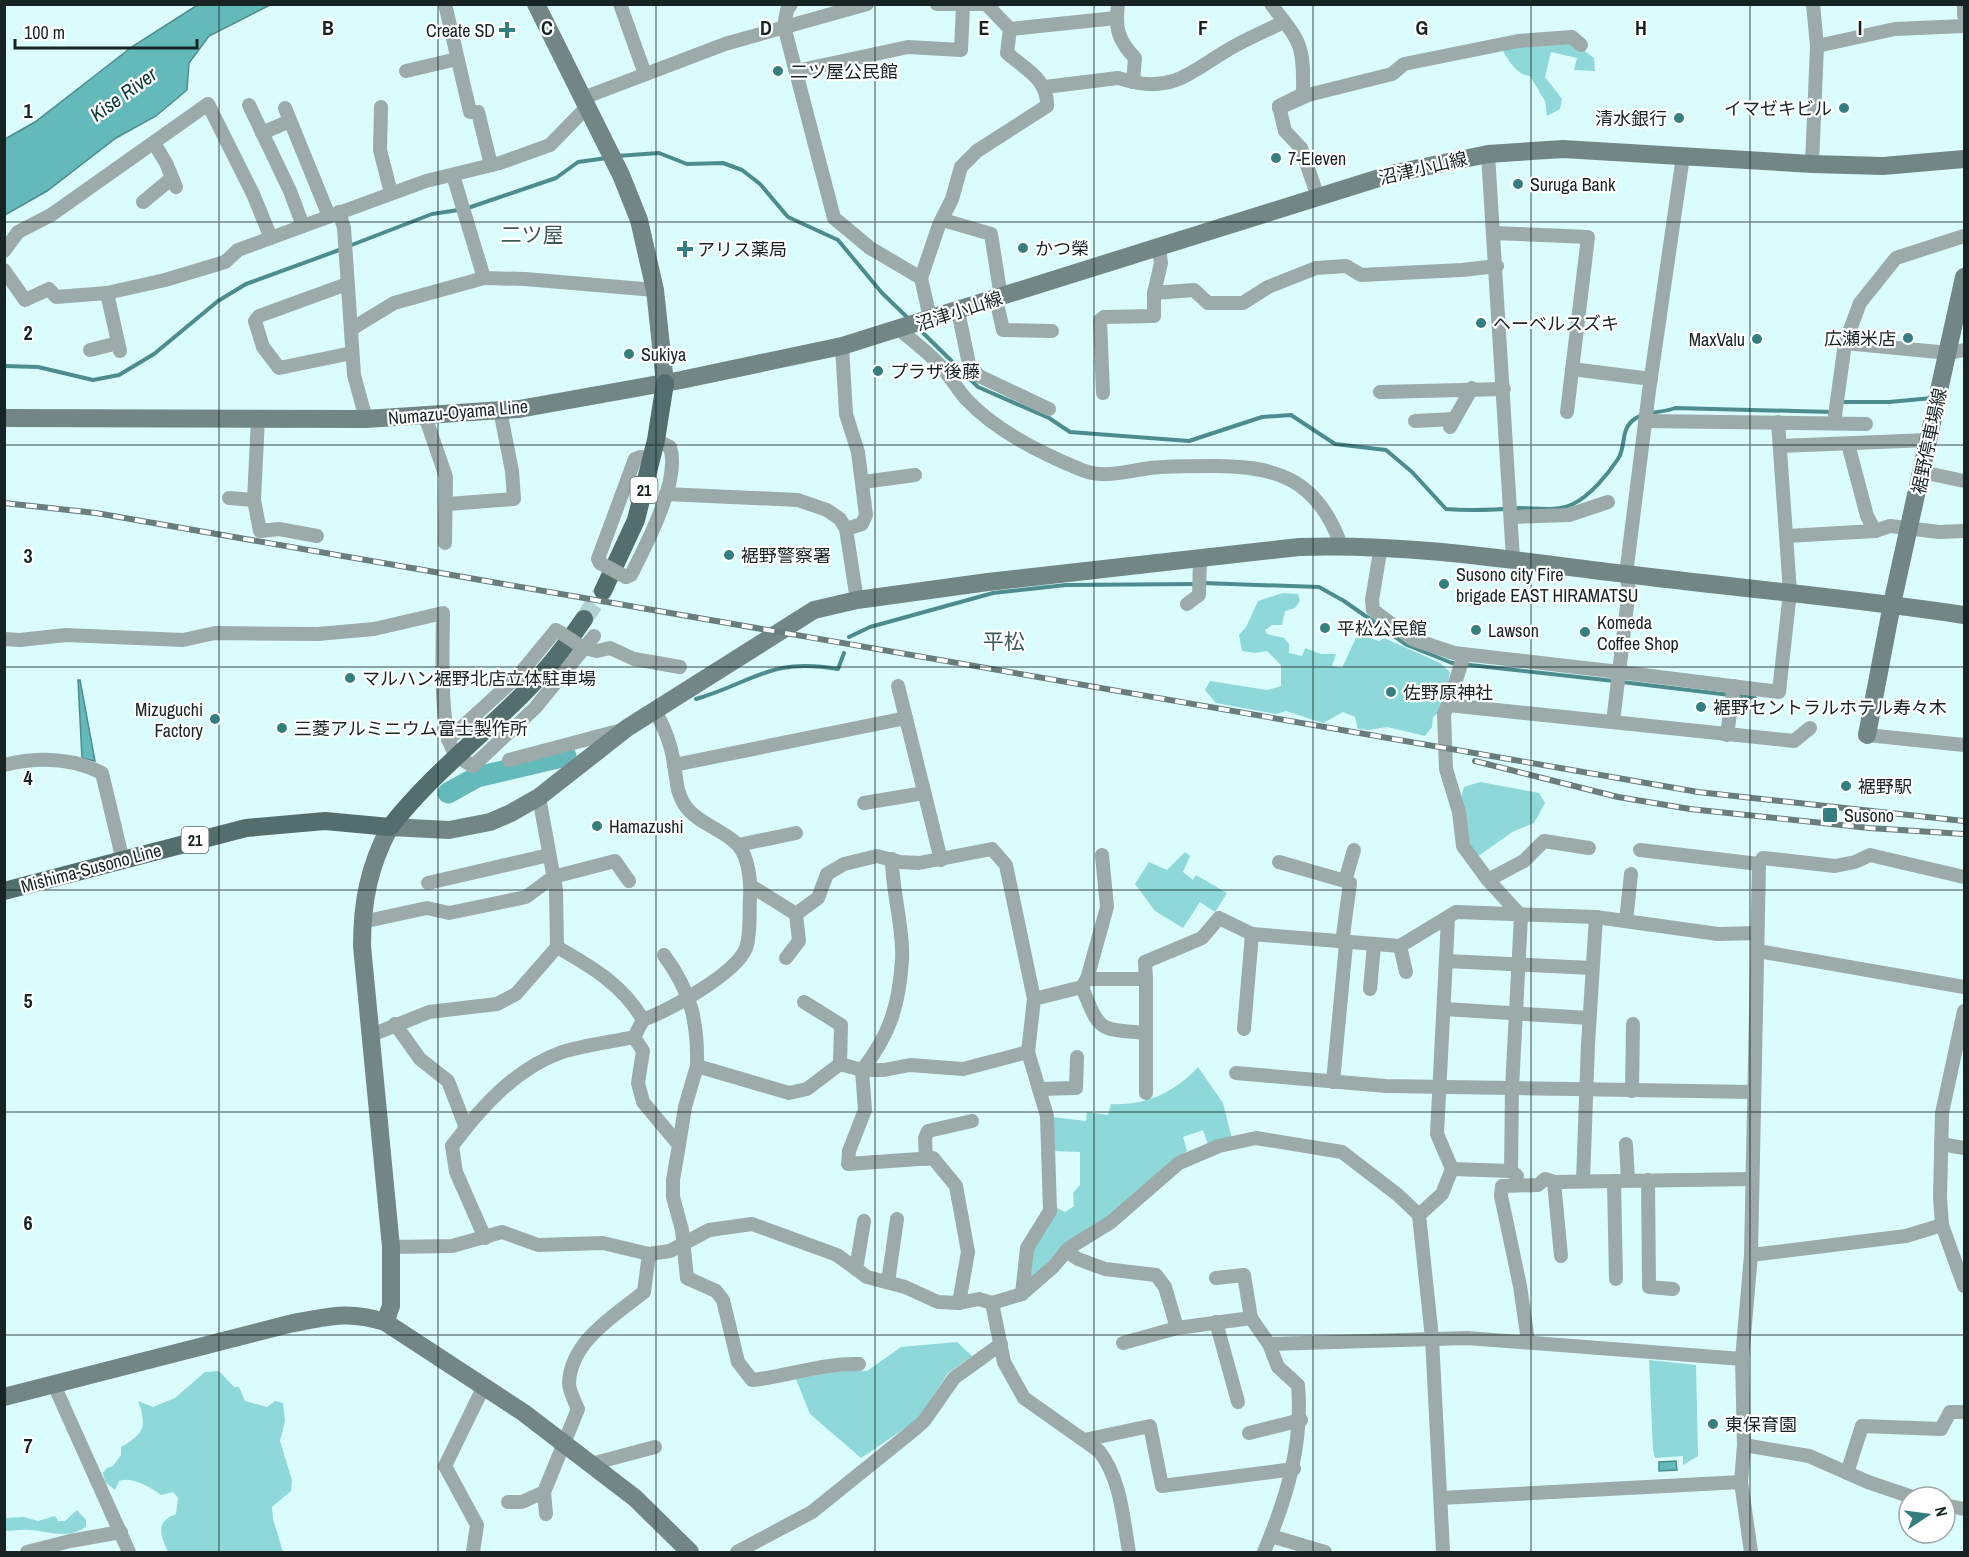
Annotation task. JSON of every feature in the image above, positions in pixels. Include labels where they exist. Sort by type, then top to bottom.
[{"type":"main road","name":"21","points":[[603,591],[636,520],[652,459],[665,383]]},
{"type":"main road","points":[[390,827],[452,748],[523,694],[550,665],[584,619]]},
{"type":"main road","name":"Mishima-Susono Line","points":[[4,891],[216,835],[266,825],[343,821],[390,827]]},
{"type":"street","points":[[445,4],[470,112],[478,112],[491,165]]},
{"type":"street","points":[[536,4],[612,157],[639,220],[655,290],[665,383]]},
{"type":"street","points":[[620,4],[645,74]]},
{"type":"street","points":[[791,4],[787,10],[784,26],[834,218],[870,248],[921,278]]},
{"type":"street","points":[[4,270],[25,300],[48,289],[57,297],[107,293],[225,262],[238,250],[391,193],[491,165],[550,145],[585,102],[645,74],[725,44],[867,4]]},
{"type":"street","points":[[929,319],[921,278],[961,167],[970,156],[1047,106],[1045,87],[1036,76],[1007,54],[1010,29],[988,5],[937,4]]},
{"type":"street","points":[[1270,4],[1298,39],[1304,59],[1303,94],[1279,108]]},
{"type":"street","points":[[1812,165],[1817,46],[1813,4]]},
{"type":"street","points":[[1964,4],[1965,15]]},
{"type":"street","points":[[796,71],[908,47],[961,50],[959,5]]},
{"type":"street","points":[[1010,29],[1117,11],[1121,43],[1135,58],[1133,81]]},
{"type":"street","points":[[1045,87],[1118,78],[1150,85],[1180,80],[1226,51],[1284,22]]},
{"type":"street","points":[[1817,46],[1895,29],[1965,26]]},
{"type":"street","points":[[1279,108],[1308,95],[1392,74],[1404,64],[1450,54],[1546,37],[1572,37],[1581,45]]},
{"type":"street","points":[[406,71],[456,59]]},
{"type":"street","points":[[4,251],[18,232],[51,215],[208,104],[253,194],[271,238]]},
{"type":"street","points":[[249,105],[290,191],[303,226]]},
{"type":"street","points":[[381,107],[380,150],[391,193]]},
{"type":"street","points":[[1279,108],[1286,130],[1301,148],[1318,197]]},
{"type":"street","points":[[262,133],[287,115],[345,239],[354,375],[366,419]]},
{"type":"street","points":[[142,202],[174,182],[154,143]]},
{"type":"street","name":"沼津小山線","points":[[902,329],[1419,166],[1488,154],[1563,149],[1812,165],[1883,166],[1965,159]]},
{"type":"street","points":[[1488,154],[1497,266],[1514,560]]},
{"type":"street","points":[[1613,722],[1629,589],[1626,574],[1683,156]]},
{"type":"street","points":[[453,175],[484,278]]},
{"type":"street","points":[[943,220],[991,234],[1003,330],[1052,331]]},
{"type":"street","points":[[1494,233],[1588,237],[1567,412]]},
{"type":"street","points":[[1834,423],[1845,343],[1860,303],[1896,258],[1965,236]]},
{"type":"street","points":[[1103,393],[1100,320],[1104,317],[1154,316],[1154,293],[1161,263],[1159,248]]},
{"type":"street","points":[[1154,293],[1194,290],[1208,303],[1243,303],[1268,287],[1316,268],[1346,266],[1361,275],[1497,266]]},
{"type":"street","name":"裾野停車場線","points":[[1867,735],[1892,604],[1938,397],[1957,352],[1965,277]]},
{"type":"street","points":[[352,328],[394,303],[484,278],[525,279],[655,290]]},
{"type":"street","points":[[347,284],[260,316],[255,321],[263,346],[279,368],[352,353]]},
{"type":"street","points":[[90,350],[119,347],[107,293]]},
{"type":"street","points":[[958,311],[969,363],[979,376],[1049,409]]},
{"type":"street","points":[[902,329],[943,368],[967,399],[1000,428],[1070,464],[1096,474],[1194,466],[1248,465],[1268,470],[1288,478],[1313,498],[1333,524],[1341,545]]},
{"type":"street","name":"Numazu-Oyama Line","points":[[4,418],[366,419],[500,410],[665,383],[842,346],[902,329]]},
{"type":"street","points":[[1845,343],[1957,352]]},
{"type":"street","points":[[842,346],[846,414],[858,452],[866,515],[862,524],[846,529]]},
{"type":"street","points":[[1572,369],[1651,378]]},
{"type":"street","points":[[1415,421],[1452,423],[1472,388]]},
{"type":"street","points":[[1380,392],[1504,389]]},
{"type":"street","points":[[448,504],[514,499],[512,471],[500,410]]},
{"type":"street","points":[[1646,415],[1866,424]]},
{"type":"street","points":[[425,416],[432,441],[444,463],[448,504],[445,543]]},
{"type":"street","points":[[258,418],[254,500],[260,531],[279,529],[317,536]]},
{"type":"street","points":[[1381,546],[1372,600],[1373,610],[1412,639],[1462,661],[1733,692],[1779,692],[1790,592],[1778,422]]},
{"type":"street","points":[[652,459],[640,457],[635,459],[598,559],[600,563],[626,577],[631,575],[647,543],[666,494],[673,460],[672,453],[670,447],[656,440]]},
{"type":"street","points":[[1780,446],[1928,440]]},
{"type":"street","points":[[1848,444],[1868,516],[1875,531]]},
{"type":"street","points":[[1922,472],[1965,480]]},
{"type":"street","points":[[863,482],[915,475]]},
{"type":"street","points":[[666,494],[809,502],[840,519],[846,529],[857,600]]},
{"type":"street","points":[[229,498],[254,500]]},
{"type":"street","points":[[1511,517],[1569,515],[1608,502]]},
{"type":"street","points":[[1787,536],[1875,531],[1890,526],[1939,532],[1965,531]]},
{"type":"street","points":[[386,1322],[391,1306],[391,1247],[363,978],[362,922],[368,876],[390,827],[430,830],[466,828],[490,822],[538,797],[654,710],[814,610],[857,600],[988,582],[1299,547],[1341,545],[1381,546],[1514,560],[1892,604],[1965,615]]},
{"type":"street","points":[[1187,604],[1197,598],[1200,559]]},
{"type":"street","points":[[4,639],[20,640],[66,635],[183,640],[215,633],[318,634],[374,630],[443,613],[443,689],[452,748],[479,766],[535,708],[594,636]]},
{"type":"street","points":[[452,748],[519,675],[556,630],[582,648],[610,648],[634,659],[680,667]]},
{"type":"street","points":[[1462,661],[1444,714],[1446,769],[1459,812],[1463,846],[1488,880],[1521,916],[1512,1088],[1511,1172]]},
{"type":"street","points":[[898,686],[941,860]]},
{"type":"street","points":[[1727,735],[1733,692]]},
{"type":"street","points":[[1448,705],[1794,741],[1810,728]]},
{"type":"street","points":[[485,1238],[456,1172],[452,1146],[466,1128],[516,1076],[563,1052],[634,1037],[644,1020],[669,1011],[690,998],[739,958],[746,947],[751,886],[748,867],[738,845],[685,807],[675,781],[674,765],[661,720],[654,710]]},
{"type":"street","points":[[674,765],[906,718]]},
{"type":"street","points":[[509,760],[627,729]]},
{"type":"street","points":[[1867,735],[1965,745]]},
{"type":"street","points":[[4,765],[21,761],[64,760],[86,765],[102,773],[107,785],[123,861]]},
{"type":"street","points":[[864,803],[924,793]]},
{"type":"street","points":[[369,1036],[395,1023],[429,1012],[497,1004],[516,994],[557,947],[553,877],[538,797]]},
{"type":"street","points":[[738,845],[796,833]]},
{"type":"street","points":[[1488,880],[1524,861],[1544,841],[1589,848]]},
{"type":"street","points":[[796,914],[818,898],[827,874],[844,864],[877,856],[919,863],[992,849],[1006,865],[1034,999],[1028,1052],[1047,1116],[1050,1211],[1027,1248],[1022,1294]]},
{"type":"street","points":[[1345,881],[1354,850]]},
{"type":"street","points":[[1640,850],[1759,864]]},
{"type":"street","points":[[428,883],[549,855]]},
{"type":"street","points":[[1102,855],[1107,907],[1084,983],[1094,1020],[1106,1030],[1146,1033]]},
{"type":"street","points":[[1751,1552],[1741,1482],[1744,1444],[1742,1359],[1751,1255],[1759,864],[1763,858],[1835,866],[1855,862],[1870,855],[1965,877]]},
{"type":"street","points":[[892,859],[902,959],[892,1024],[879,1049],[862,1070],[865,1110],[849,1151],[848,1164],[933,1158],[956,1186],[968,1252],[959,1303]]},
{"type":"street","points":[[362,922],[426,908],[449,913],[526,897],[553,877],[615,861],[629,881]]},
{"type":"street","points":[[1279,862],[1350,883],[1333,1082]]},
{"type":"street","points":[[1626,921],[1631,874]]},
{"type":"street","points":[[751,886],[796,914]]},
{"type":"street","points":[[1146,1093],[1145,962],[1202,938],[1219,918],[1252,934],[1400,946],[1448,919],[1456,912],[1596,917],[1718,934],[1757,933]]},
{"type":"street","points":[[786,958],[799,941],[796,914]]},
{"type":"street","points":[[1583,1181],[1585,1091],[1596,917]]},
{"type":"street","points":[[1419,1215],[1442,1194],[1452,1169],[1437,1134],[1448,919]]},
{"type":"street","points":[[1244,1029],[1252,934]]},
{"type":"street","points":[[1370,989],[1374,945]]},
{"type":"street","points":[[1400,946],[1406,972]]},
{"type":"street","points":[[557,947],[602,973],[633,1002],[644,1020]]},
{"type":"street","points":[[1758,951],[1965,987]]},
{"type":"street","points":[[664,955],[690,998],[698,1033],[697,1066],[685,1107],[673,1180],[673,1197],[682,1230],[687,1278],[716,1291],[723,1300],[738,1362],[752,1380],[786,1376],[832,1363],[859,1364]]},
{"type":"street","points":[[1446,961],[1592,968]]},
{"type":"street","points":[[1034,999],[1084,983],[1146,979]]},
{"type":"street","points":[[804,1002],[841,1025],[840,1064]]},
{"type":"street","points":[[1444,1009],[1589,1018]]},
{"type":"street","points":[[1965,1011],[1942,1113],[1941,1144],[1942,1225],[1965,1286]]},
{"type":"street","points":[[395,1023],[420,1059],[448,1081],[466,1128]]},
{"type":"street","points":[[1632,1091],[1633,1024]]},
{"type":"street","points":[[634,1037],[643,1051],[638,1083],[643,1102],[679,1145]]},
{"type":"street","points":[[840,1064],[862,1070],[884,1070],[910,1065],[963,1069],[1028,1052]]},
{"type":"street","points":[[1039,1089],[1076,1088],[1077,1057]]},
{"type":"street","points":[[697,1066],[789,1093],[807,1089],[840,1064]]},
{"type":"street","points":[[1236,1073],[1438,1088],[1754,1092]]},
{"type":"street","points":[[926,1159],[925,1138],[928,1131],[972,1121]]},
{"type":"street","points":[[391,1247],[452,1246],[502,1232],[538,1245],[603,1243],[649,1254],[670,1251],[709,1230],[752,1224],[837,1255],[867,1277],[905,1287],[938,1302],[959,1303],[980,1299],[992,1303],[1022,1294],[1053,1267],[1066,1251],[1111,1222],[1179,1163],[1219,1146],[1256,1138],[1342,1152],[1398,1195],[1419,1215],[1432,1338],[1443,1552]]},
{"type":"street","points":[[1616,1279],[1621,1181],[1626,1144]]},
{"type":"street","points":[[1941,1144],[1965,1148]]},
{"type":"street","points":[[1452,1169],[1511,1172],[1516,1176],[1550,1181],[1752,1179]]},
{"type":"street","points":[[1648,1180],[1649,1287],[1673,1288]]},
{"type":"street","points":[[1550,1181],[1561,1256]]},
{"type":"street","points":[[1528,1341],[1520,1286],[1501,1196],[1502,1186],[1538,1185],[1550,1181]]},
{"type":"street","points":[[888,1282],[897,1219]]},
{"type":"street","points":[[856,1269],[864,1221]]},
{"type":"street","points":[[1751,1255],[1906,1236],[1942,1225]]},
{"type":"street","points":[[1066,1251],[1078,1259],[1105,1269],[1156,1275],[1165,1287],[1178,1328]]},
{"type":"street","points":[[546,1514],[544,1492],[578,1409],[569,1385],[576,1352],[600,1328],[644,1292],[649,1254]]},
{"type":"street","points":[[1216,1278],[1244,1275],[1251,1318],[1269,1344],[1278,1367],[1298,1385],[1301,1420],[1294,1469],[1264,1552]]},
{"type":"street","points":[[992,1303],[1004,1362],[1024,1398],[1099,1451],[1115,1480],[1129,1552]]},
{"type":"street","points":[[4,1397],[289,1324],[352,1314],[386,1322],[524,1413],[635,1498],[690,1552]]},
{"type":"street","points":[[1123,1343],[1178,1328],[1251,1318]]},
{"type":"street","points":[[1216,1322],[1238,1402]]},
{"type":"street","points":[[1269,1344],[1432,1338],[1528,1341],[1742,1359]]},
{"type":"street","points":[[737,1552],[812,1512],[915,1430],[924,1421],[954,1378],[1001,1344]]},
{"type":"street","points":[[54,1385],[129,1552]]},
{"type":"street","points":[[473,1552],[477,1525],[445,1466],[483,1388]]},
{"type":"street","points":[[1847,1473],[1862,1426],[1941,1430],[1950,1412],[1965,1412]]},
{"type":"street","points":[[1249,1433],[1301,1420]]},
{"type":"street","points":[[1083,1440],[1150,1426],[1162,1486],[1294,1469]]},
{"type":"street","points":[[1744,1444],[1803,1455],[1897,1491]]},
{"type":"street","points":[[591,1464],[655,1447]]},
{"type":"street","points":[[1441,1498],[1741,1482]]},
{"type":"street","points":[[508,1502],[522,1502],[544,1492]]},
{"type":"street","points":[[27,1552],[70,1541],[121,1532]]},
{"type":"street","points":[[1271,1536],[1325,1552]]},
{"type":"shaded area","points":[[1568,38],[1594,58],[1595,71],[1574,70],[1577,58],[1551,52],[1545,77],[1562,99],[1560,109],[1547,116],[1545,101],[1530,76],[1516,69],[1501,46]]},
{"type":"shaded area","points":[[1283,593],[1298,594],[1300,601],[1295,608],[1285,611],[1282,625],[1272,625],[1265,630],[1267,634],[1284,638],[1289,644],[1289,653],[1302,656],[1305,648],[1321,654],[1336,654],[1332,666],[1342,668],[1360,629],[1369,638],[1379,641],[1384,638],[1440,663],[1450,672],[1442,710],[1433,717],[1432,727],[1425,736],[1387,727],[1358,729],[1355,717],[1343,712],[1323,723],[1286,711],[1276,714],[1216,703],[1205,690],[1210,681],[1267,690],[1281,686],[1281,665],[1267,651],[1255,653],[1242,651],[1239,635],[1246,627],[1258,601]]},
{"type":"shaded area","points":[[1480,782],[1539,793],[1545,803],[1534,823],[1512,832],[1477,857],[1466,832],[1462,813],[1462,794],[1464,787]]},
{"type":"shaded area","points":[[1185,852],[1190,856],[1183,872],[1193,880],[1196,875],[1227,893],[1215,912],[1200,902],[1183,928],[1155,911],[1135,884],[1149,862],[1167,870]]},
{"type":"shaded area","points":[[1198,1067],[1223,1103],[1232,1139],[1208,1145],[1203,1130],[1183,1137],[1187,1151],[1168,1165],[1108,1220],[1058,1251],[1031,1280],[1028,1279],[1032,1246],[1057,1208],[1065,1212],[1074,1206],[1073,1193],[1080,1185],[1080,1152],[1051,1151],[1052,1117],[1086,1121],[1087,1112],[1108,1115],[1111,1104],[1136,1103],[1159,1096],[1180,1084]]},
{"type":"shaded area","points":[[957,1342],[972,1356],[948,1373],[917,1420],[861,1458],[810,1414],[796,1379],[839,1369],[867,1371],[901,1347]]},
{"type":"shaded area","points":[[1649,1360],[1696,1365],[1698,1456],[1683,1465],[1683,1456],[1655,1458]]},
{"type":"shaded area","points":[[219,1371],[234,1387],[239,1387],[245,1401],[267,1407],[275,1401],[283,1403],[285,1421],[280,1441],[292,1480],[291,1491],[272,1507],[273,1519],[283,1552],[168,1552],[161,1530],[164,1521],[176,1514],[178,1498],[173,1492],[161,1495],[130,1480],[119,1481],[115,1490],[105,1482],[103,1473],[107,1468],[113,1466],[121,1455],[121,1447],[139,1434],[142,1429],[143,1418],[138,1401],[153,1407],[175,1398],[205,1372]]},
{"type":"shaded area","points":[[77,1510],[86,1520],[86,1527],[78,1531],[57,1534],[26,1530],[5,1531],[5,1518],[24,1517],[38,1521],[55,1516],[58,1521],[65,1521]]},
{"type":"water","name":"Kise River","points":[[199,4],[270,5],[209,36],[189,63],[187,90],[156,116],[116,138],[47,191],[5,215],[5,139],[35,122],[133,46]]},
{"type":"water","points":[[78,680],[80,680],[95,761],[82,758]]},
{"type":"water","points":[[1676,1461],[1677,1470],[1659,1471],[1659,1462]]},
{"type":"waterway","points":[[617,156],[659,153],[687,164],[723,163],[742,170],[760,184],[788,217],[838,240],[882,293],[909,319]]},
{"type":"waterway","points":[[349,246],[432,214],[465,209],[556,178],[578,162],[607,158]]},
{"type":"waterway","points":[[4,366],[38,367],[93,380],[119,375],[154,354],[218,301],[246,284],[342,249]]},
{"type":"waterway","points":[[918,328],[978,387],[1049,418],[1070,432],[1189,441],[1262,417],[1291,415],[1335,444],[1386,450],[1412,472],[1446,509],[1554,509],[1573,504],[1592,490],[1609,471],[1621,454],[1627,427],[1636,418],[1645,414],[1675,408],[1832,412]]},
{"type":"waterway","points":[[1841,402],[1889,402],[1932,398]]},
{"type":"waterway","points":[[1203,583],[1319,587],[1344,601],[1407,645],[1452,663],[1614,681]]},
{"type":"waterway","points":[[849,637],[870,627],[993,593],[1066,585],[1196,584]]},
{"type":"waterway","points":[[696,699],[778,669],[795,666],[838,669],[844,653]]},
{"type":"waterway","points":[[1622,682],[1755,698]]},
{"type":"waterway","points":[[448,793],[477,777],[566,756]]},
{"type":"tunnel","points":[[584,619],[603,591]]},
{"type":"railway","points":[[4,503],[96,513],[1698,792],[1964,821]]},
{"type":"railway","points":[[1475,761],[1618,797],[1690,809],[1869,828],[1964,834]]},
{"type":"place","name":"Create SD","points":[[507,30]]},
{"type":"place","name":"二ツ屋公民館","points":[[778,71]]},
{"type":"place","name":"イマゼキビル","points":[[1844,108]]},
{"type":"place","name":"清水銀行","points":[[1679,118]]},
{"type":"place","name":"7-Eleven","points":[[1276,158]]},
{"type":"place","name":"Suruga Bank","points":[[1518,184]]},
{"type":"place","name":"かつ榮","points":[[1023,248]]},
{"type":"place","name":"アリス薬局","points":[[685,249]]},
{"type":"place","name":"ヘーベルスズキ","points":[[1481,323]]},
{"type":"place","name":"広瀬米店","points":[[1908,338]]},
{"type":"place","name":"MaxValu","points":[[1757,339]]},
{"type":"place","name":"Sukiya","points":[[629,354]]},
{"type":"place","name":"プラザ後藤","points":[[878,371]]},
{"type":"place","name":"裾野警察署","points":[[729,555]]},
{"type":"place","name":"Susono city Fire brigade EAST HIRAMATSU","points":[[1444,584]]},
{"type":"place","name":"平松公民館","points":[[1325,628]]},
{"type":"place","name":"Lawson","points":[[1476,630]]},
{"type":"place","name":"Komeda Coffee Shop","points":[[1585,632]]},
{"type":"place","name":"マルハン裾野北店立体駐車場","points":[[350,678]]},
{"type":"place","name":"佐野原神社","points":[[1391,692]]},
{"type":"place","name":"裾野セントラルホテル寿々木","points":[[1701,707]]},
{"type":"place","name":"Mizuguchi Factory","points":[[215,719]]},
{"type":"place","name":"三菱アルミニウム富士製作所","points":[[282,728]]},
{"type":"place","name":"裾野駅","points":[[1846,786]]},
{"type":"place","name":"Susono","points":[[1830,815]]},
{"type":"place","name":"Hamazushi","points":[[597,826]]},
{"type":"place","name":"東保育園","points":[[1713,1424]]},
{"type":"district","name":"二ツ屋","points":[[532,234]]},
{"type":"district","name":"平松","points":[[1004,641]]}]
